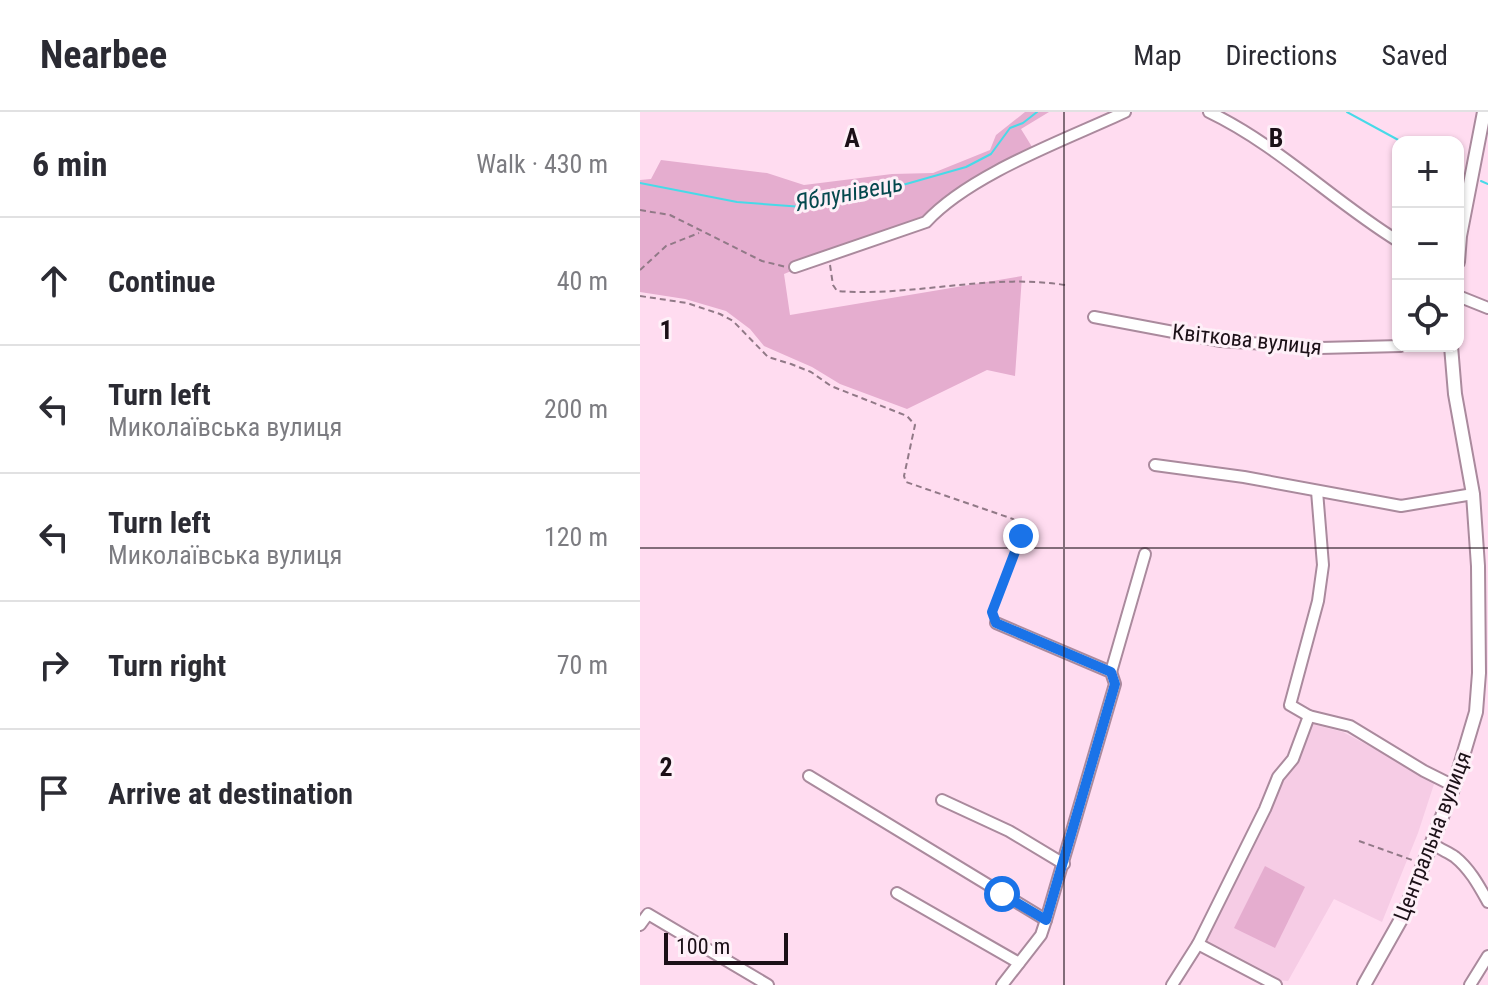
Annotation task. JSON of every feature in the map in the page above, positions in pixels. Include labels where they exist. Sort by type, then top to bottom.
[{"type":"main road","points":[[1464,220],[1485,134],[1484,112]]},
{"type":"main road","name":"Центральна вулиця","points":[[1364,985],[1404,914],[1454,786],[1476,712],[1478,566],[1473,494],[1455,394],[1452,352]]},
{"type":"street","points":[[795,267],[926,222],[941,205],[1005,167],[1125,112]]},
{"type":"street","points":[[1209,112],[1234,124],[1361,218],[1392,237]]},
{"type":"street","points":[[1464,298],[1488,308]]},
{"type":"street","name":"Квіткова вулиця","points":[[1094,317],[1221,341],[1320,348],[1392,346]]},
{"type":"street","points":[[1155,465],[1244,477],[1401,506],[1473,494]]},
{"type":"street","points":[[1317,491],[1323,565],[1318,601],[1290,705],[1309,716],[1350,726],[1454,786]]},
{"type":"street","points":[[1002,985],[1041,935],[1046,920],[1115,684],[1111,672],[1145,554]]},
{"type":"street","points":[[996,623],[1111,672]]},
{"type":"street","points":[[1172,985],[1198,944],[1278,777],[1293,759],[1309,716]]},
{"type":"street","points":[[809,776],[1046,920]]},
{"type":"street","points":[[942,800],[1009,831],[1064,864]]},
{"type":"street","points":[[1432,843],[1453,855],[1464,866],[1477,881],[1488,902]]},
{"type":"street","points":[[897,893],[1019,963]]},
{"type":"street","points":[[640,925],[648,914],[768,985]]},
{"type":"street","points":[[1198,944],[1276,985]]},
{"type":"street","points":[[1470,985],[1488,956]]},
{"type":"path","points":[[640,210],[670,215],[762,261],[779,267],[795,267]]},
{"type":"path","points":[[640,270],[666,246],[700,232]]},
{"type":"path","points":[[828,256],[837,291],[914,290],[1022,280],[1065,285]]},
{"type":"path","points":[[640,296],[687,303],[720,314],[733,321],[768,357],[801,368],[831,386],[907,416],[915,425],[904,476],[906,482],[1013,519],[1020,526],[1021,536],[992,612],[996,623]]},
{"type":"path","points":[[1359,841],[1424,863]]},
{"type":"shaded area","points":[[1025,112],[1049,112],[1021,129],[1037,155],[945,207],[923,229],[828,256],[784,274],[790,315],[1022,276],[1015,376],[987,370],[907,409],[840,384],[812,367],[764,346],[750,329],[726,311],[685,299],[640,292],[640,180],[651,179],[661,160],[767,173],[804,185],[892,174],[933,173],[990,150],[996,135]]},
{"type":"shaded area","points":[[1312,724],[1343,732],[1435,781],[1382,922],[1334,899],[1288,981],[1277,980],[1204,940],[1262,829],[1281,780],[1293,768]]},
{"type":"shaded area","points":[[1265,866],[1305,887],[1275,948],[1234,928]]},
{"type":"waterway","name":"Яблунівець","points":[[640,183],[737,202],[803,207],[885,190],[966,167],[991,154],[1010,128],[1037,112]]},
{"type":"waterway","name":"Яблунівець","points":[[1347,112],[1392,137]]},
{"type":"waterway","name":"Яблунівець","points":[[1481,181],[1488,184]]},
{"type":"route","points":[[1002,894],[1046,920],[1115,684],[1111,672],[996,623],[992,618],[1021,536]]}]
